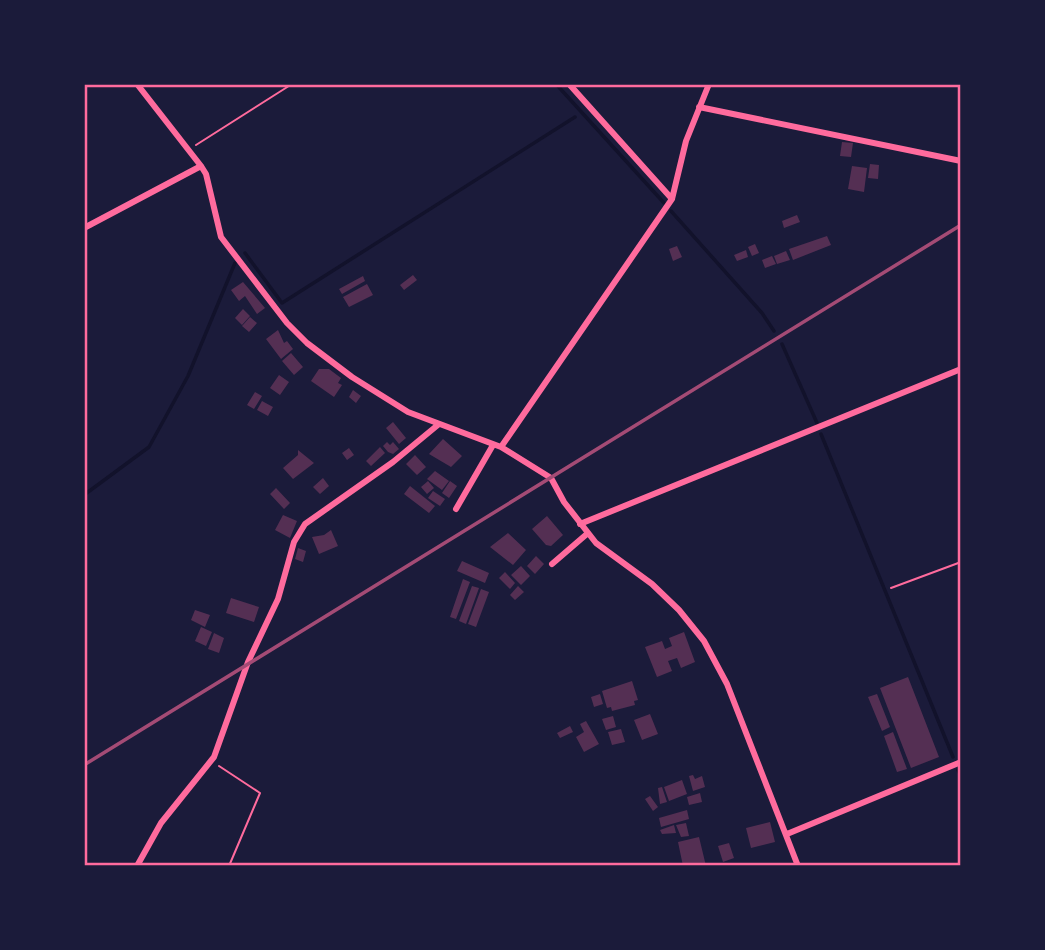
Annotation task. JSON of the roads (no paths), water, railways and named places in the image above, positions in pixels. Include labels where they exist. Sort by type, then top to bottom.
[{"type":"street","points":[[137,84],[201,166],[206,174],[221,237],[287,323],[322,356],[408,412],[501,447],[551,478],[587,533],[619,562],[652,584],[705,640],[749,734],[799,866]]},
{"type":"street","points":[[569,84],[672,199]]},
{"type":"street","points":[[501,447],[672,199],[686,141],[709,84]]},
{"type":"street","points":[[699,107],[961,160]]},
{"type":"street","points":[[84,228],[201,166]]},
{"type":"street","points":[[580,524],[961,369]]},
{"type":"street","points":[[137,866],[161,823],[211,761],[248,663],[278,599],[294,542],[305,524],[393,462],[439,424]]},
{"type":"street","points":[[456,509],[493,445]]},
{"type":"street","points":[[551,564],[587,533]]},
{"type":"street","points":[[787,834],[961,762]]},
{"type":"waterway","points":[[556,84],[664,203]]},
{"type":"waterway","points":[[245,253],[282,303],[575,117]]},
{"type":"waterway","points":[[671,211],[762,313],[774,331]]},
{"type":"waterway","points":[[84,495],[149,447],[188,376],[235,263]]},
{"type":"waterway","points":[[782,344],[817,423]]},
{"type":"waterway","points":[[821,434],[953,757]]},
{"type":"waterway","points":[[958,770],[961,776]]},
{"type":"railway","points":[[84,765],[961,225]]}]
